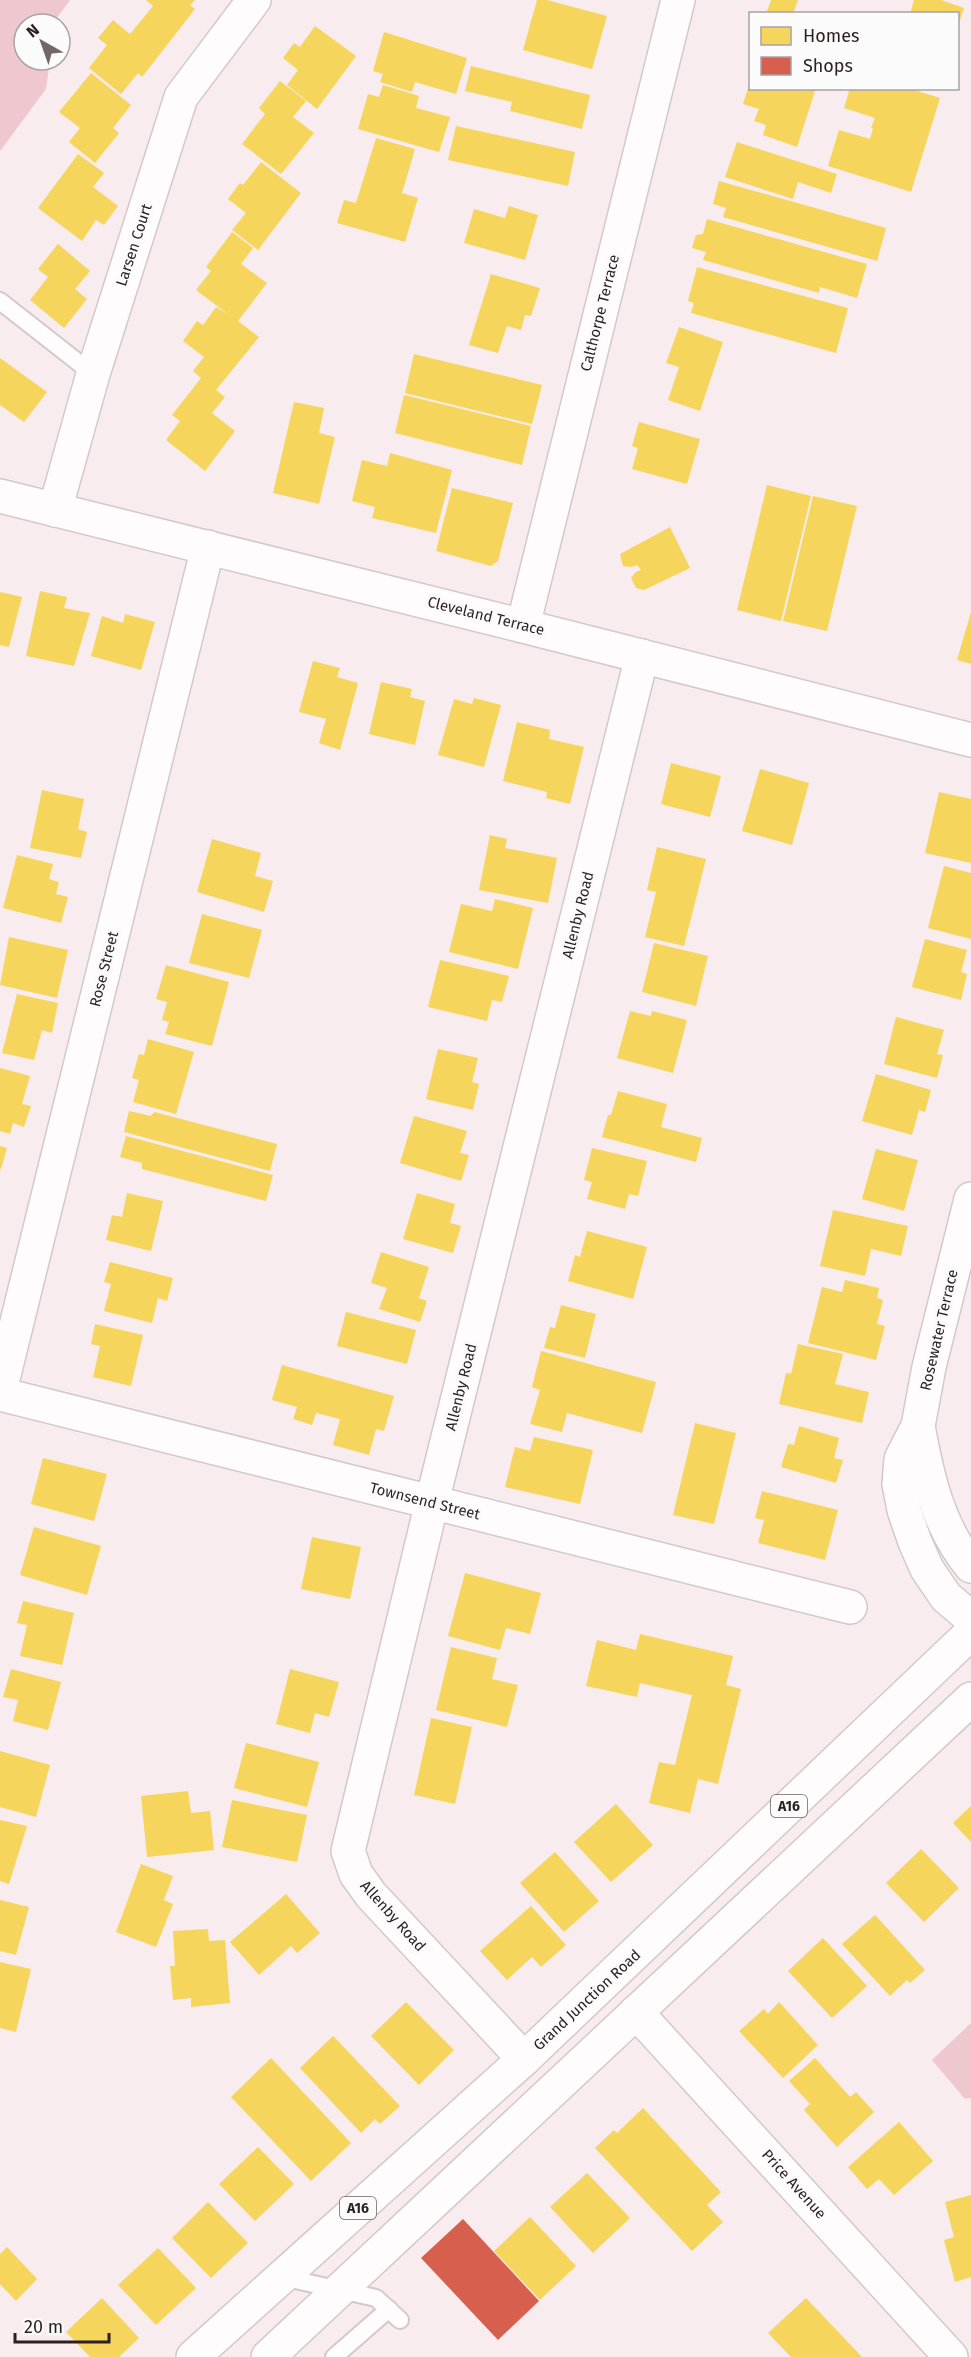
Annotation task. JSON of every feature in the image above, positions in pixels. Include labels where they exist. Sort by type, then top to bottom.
[{"type":"main road","name":"Larsen Court","points":[[55,510],[93,374],[181,97],[254,0]]},
{"type":"main road","name":"Calthorpe Terrace","points":[[523,626],[678,0]]},
{"type":"main road","name":"Cleveland Terrace","points":[[0,496],[971,740]]},
{"type":"main road","name":"Rose Street","points":[[0,1393],[208,547]]},
{"type":"main road","name":"Allenby Road","points":[[552,2090],[371,1895],[356,1874],[348,1851],[432,1502],[642,656]]},
{"type":"main road","name":"Rosewater Terrace","points":[[971,1199],[929,1367],[918,1426],[902,1459],[899,1484],[904,1510],[927,1569],[946,1597],[971,1618]]},
{"type":"main road","name":"Townsend Street","points":[[0,1393],[850,1608]]},
{"type":"main road","name":"Rosewater Terrace","points":[[918,1426],[935,1499],[961,1555],[971,1566]]},
{"type":"main road","name":"Grand Junction Road","points":[[193,2357],[524,2059],[971,1633]]},
{"type":"main road","points":[[268,2357],[971,1699]]},
{"type":"main road","name":"Price Avenue","points":[[608,1980],[951,2357]]},
{"type":"lane","points":[[0,301],[93,374]]},
{"type":"lane","points":[[281,2277],[376,2298],[394,2314],[334,2357]]},
{"type":"shaded area","points":[[0,0],[70,0],[61,12],[12,12],[12,72],[48,72],[46,89],[0,151]]},
{"type":"shaded area","points":[[971,2023],[971,2098],[965,2099],[932,2060]]},
{"type":"building: Homes","points":[[146,0],[195,0],[190,5],[195,9],[142,77],[138,73],[121,94],[89,68],[107,45],[98,38],[113,20],[130,34],[153,6]]},
{"type":"building: Homes","points":[[537,0],[547,0],[607,16],[592,69],[523,50]]},
{"type":"building: Homes","points":[[771,0],[798,0],[794,12],[767,12]]},
{"type":"building: Homes","points":[[914,0],[941,0],[964,8],[959,23],[959,12],[911,12]]},
{"type":"building: Homes","points":[[315,26],[356,56],[317,109],[287,85],[298,70],[283,58],[294,43],[300,47]]},
{"type":"building: Homes","points":[[384,32],[467,58],[456,94],[415,82],[412,92],[380,82],[383,74],[373,71]]},
{"type":"building: Homes","points":[[471,66],[590,95],[582,129],[510,111],[512,102],[465,91]]},
{"type":"building: Homes","points":[[91,73],[131,105],[113,128],[119,133],[95,163],[69,142],[80,128],[59,112]]},
{"type":"building: Homes","points":[[280,81],[306,101],[293,117],[314,133],[281,174],[242,144],[265,114],[259,108]]},
{"type":"building: Homes","points":[[383,85],[419,96],[416,108],[450,117],[439,152],[358,129],[368,94],[379,97]]},
{"type":"building: Homes","points":[[749,85],[749,90],[815,90],[797,147],[763,135],[766,125],[754,121],[759,109],[743,104]]},
{"type":"building: Homes","points":[[849,90],[914,90],[940,98],[911,192],[828,166],[839,130],[870,139],[875,118],[844,108]]},
{"type":"building: Homes","points":[[456,126],[575,152],[568,186],[448,160]]},
{"type":"building: Homes","points":[[376,138],[415,149],[402,193],[418,198],[405,242],[337,223],[344,200],[356,203]]},
{"type":"building: Homes","points":[[737,142],[837,174],[831,193],[798,182],[793,199],[725,177]]},
{"type":"building: Homes","points":[[78,154],[104,173],[93,187],[118,206],[104,225],[96,220],[82,241],[38,208]]},
{"type":"building: Homes","points":[[261,162],[301,193],[258,250],[232,230],[246,213],[228,199],[240,183],[243,185]]},
{"type":"building: Homes","points":[[719,181],[886,228],[877,261],[723,217],[726,208],[713,204]]},
{"type":"building: Homes","points":[[509,206],[538,215],[525,260],[464,243],[474,209],[505,218]]},
{"type":"building: Homes","points":[[707,219],[867,264],[857,298],[820,287],[819,293],[703,260],[706,252],[692,248],[696,235],[703,234]]},
{"type":"building: Homes","points":[[232,232],[253,248],[241,264],[267,283],[238,321],[259,337],[216,390],[225,397],[212,413],[235,431],[205,471],[166,440],[180,421],[172,415],[201,378],[193,371],[204,357],[183,341],[197,321],[203,325],[216,307],[228,314],[196,290],[211,271],[206,267]]},
{"type":"building: Homes","points":[[58,244],[90,271],[75,289],[87,299],[64,328],[30,300],[48,277],[38,269]]},
{"type":"building: Homes","points":[[697,267],[848,308],[836,353],[691,313],[694,303],[688,301]]},
{"type":"building: Homes","points":[[491,274],[540,288],[531,316],[525,315],[521,330],[507,326],[498,353],[469,345]]},
{"type":"building: Homes","points":[[679,327],[723,342],[700,411],[668,400],[679,367],[666,363]]},
{"type":"building: Homes","points":[[414,354],[542,385],[532,424],[405,393]]},
{"type":"building: Homes","points":[[0,358],[47,392],[24,422],[0,405]]},
{"type":"building: Homes","points":[[404,395],[531,426],[522,465],[395,433]]},
{"type":"building: Homes","points":[[294,402],[324,408],[319,433],[335,437],[319,504],[273,493]]},
{"type":"building: Homes","points":[[639,422],[700,439],[687,484],[632,469],[638,448],[632,446]]},
{"type":"building: Homes","points":[[390,453],[452,470],[436,533],[372,518],[375,507],[352,501],[362,460],[387,466]]},
{"type":"building: Homes","points":[[767,485],[811,496],[781,621],[737,610]]},
{"type":"building: Homes","points":[[452,488],[513,503],[498,561],[491,566],[436,551]]},
{"type":"building: Homes","points":[[813,496],[857,506],[827,631],[783,621]]},
{"type":"building: Homes","points":[[670,527],[690,568],[644,590],[636,588],[631,578],[641,570],[637,565],[623,566],[620,554]]},
{"type":"building: Homes","points":[[40,591],[67,597],[64,608],[90,613],[74,666],[26,656]]},
{"type":"building: Homes","points":[[0,592],[22,597],[9,647],[0,645]]},
{"type":"building: Homes","points":[[971,612],[971,664],[957,660]]},
{"type":"building: Homes","points":[[125,614],[155,622],[141,670],[91,656],[102,616],[123,623]]},
{"type":"building: Homes","points":[[313,661],[340,668],[337,677],[358,683],[340,750],[319,743],[326,719],[299,712]]},
{"type":"building: Homes","points":[[381,682],[412,689],[410,697],[425,701],[415,745],[369,734]]},
{"type":"building: Homes","points":[[474,698],[501,705],[484,767],[438,755],[454,699],[472,704]]},
{"type":"building: Homes","points":[[517,722],[550,730],[549,739],[584,747],[570,804],[546,798],[547,792],[503,781]]},
{"type":"building: Homes","points":[[671,763],[721,776],[710,817],[661,804]]},
{"type":"building: Homes","points":[[760,769],[809,783],[792,845],[742,831]]},
{"type":"building: Homes","points":[[42,790],[84,799],[78,829],[87,832],[81,858],[30,848]]},
{"type":"building: Homes","points":[[939,792],[971,799],[971,863],[925,853]]},
{"type":"building: Homes","points":[[490,835],[507,839],[505,848],[557,858],[548,903],[479,890]]},
{"type":"building: Homes","points":[[212,839],[261,853],[255,876],[273,881],[264,912],[197,892]]},
{"type":"building: Homes","points":[[657,847],[706,859],[684,946],[645,937],[656,892],[647,890]]},
{"type":"building: Homes","points":[[17,855],[53,864],[49,879],[59,882],[56,894],[68,897],[61,923],[3,908]]},
{"type":"building: Homes","points":[[944,866],[971,873],[971,939],[928,928]]},
{"type":"building: Homes","points":[[495,899],[533,908],[518,969],[449,952],[461,904],[492,911]]},
{"type":"building: Homes","points":[[202,914],[262,930],[249,978],[189,963]]},
{"type":"building: Homes","points":[[9,937],[68,950],[57,998],[0,985]]},
{"type":"building: Homes","points":[[925,939],[967,950],[961,972],[967,974],[961,1000],[912,987]]},
{"type":"building: Homes","points":[[654,943],[708,956],[696,1006],[642,992]]},
{"type":"building: Homes","points":[[440,960],[509,976],[502,1002],[492,1000],[487,1021],[428,1007]]},
{"type":"building: Homes","points":[[166,965],[229,982],[212,1046],[165,1034],[169,1022],[162,1020],[167,1002],[156,999]]},
{"type":"building: Homes","points":[[17,994],[58,1003],[52,1033],[42,1030],[34,1060],[2,1053]]},
{"type":"building: Homes","points":[[630,1011],[651,1016],[652,1011],[687,1020],[673,1073],[617,1058]]},
{"type":"building: Homes","points":[[896,1017],[944,1030],[937,1054],[943,1055],[937,1078],[884,1064]]},
{"type":"building: Homes","points":[[148,1039],[194,1052],[176,1114],[133,1102],[139,1080],[132,1078],[139,1054],[144,1055]]},
{"type":"building: Homes","points":[[438,1049],[478,1058],[472,1082],[479,1084],[473,1110],[426,1099]]},
{"type":"building: Homes","points":[[0,1068],[30,1076],[22,1104],[31,1106],[24,1127],[13,1123],[10,1134],[0,1131]]},
{"type":"building: Homes","points":[[876,1074],[931,1090],[925,1112],[919,1110],[912,1135],[862,1121]]},
{"type":"building: Homes","points":[[618,1091],[667,1104],[661,1127],[702,1138],[696,1162],[602,1137]]},
{"type":"building: Homes","points":[[129,1111],[151,1116],[154,1112],[277,1144],[270,1171],[124,1132]]},
{"type":"building: Homes","points":[[414,1116],[467,1131],[460,1153],[469,1155],[461,1181],[400,1163]]},
{"type":"building: Homes","points":[[126,1136],[273,1175],[266,1201],[142,1169],[142,1163],[120,1157]]},
{"type":"building: Homes","points":[[0,1146],[7,1148],[1,1169],[0,1169]]},
{"type":"building: Homes","points":[[592,1148],[647,1161],[638,1196],[629,1194],[625,1209],[587,1199],[592,1182],[584,1180]]},
{"type":"building: Homes","points":[[876,1149],[918,1160],[904,1211],[862,1199]]},
{"type":"building: Homes","points":[[127,1193],[163,1201],[151,1251],[106,1240],[112,1215],[122,1217]]},
{"type":"building: Homes","points":[[417,1193],[455,1204],[450,1223],[461,1226],[453,1253],[403,1239]]},
{"type":"building: Homes","points":[[833,1210],[908,1226],[901,1256],[871,1249],[865,1276],[820,1266]]},
{"type":"building: Homes","points":[[587,1231],[647,1247],[633,1299],[568,1281],[575,1255],[580,1257]]},
{"type":"building: Homes","points":[[381,1252],[429,1267],[419,1298],[427,1301],[420,1322],[379,1309],[387,1288],[371,1283]]},
{"type":"building: Homes","points":[[110,1262],[173,1278],[167,1301],[158,1298],[152,1323],[104,1311],[111,1284],[104,1282]]},
{"type":"building: Homes","points":[[845,1280],[879,1288],[877,1298],[883,1300],[877,1324],[885,1326],[876,1360],[808,1343],[822,1287],[842,1292]]},
{"type":"building: Homes","points":[[561,1305],[596,1314],[585,1358],[544,1348],[550,1327],[555,1328]]},
{"type":"building: Homes","points":[[346,1312],[416,1330],[407,1364],[337,1346]]},
{"type":"building: Homes","points":[[95,1324],[143,1335],[131,1386],[93,1377],[100,1346],[91,1344]]},
{"type":"building: Homes","points":[[798,1344],[843,1354],[835,1384],[869,1392],[862,1423],[779,1404],[786,1373],[791,1374]]},
{"type":"building: Homes","points":[[541,1351],[656,1382],[642,1433],[567,1413],[562,1432],[530,1424],[540,1390],[532,1387]]},
{"type":"building: Homes","points":[[282,1365],[394,1396],[384,1431],[376,1429],[369,1455],[333,1445],[340,1419],[316,1413],[312,1425],[293,1419],[297,1407],[272,1400]]},
{"type":"building: Homes","points":[[695,1423],[736,1433],[714,1524],[673,1515]]},
{"type":"building: Homes","points":[[799,1426],[839,1438],[834,1458],[843,1460],[836,1483],[781,1467],[788,1444],[794,1445]]},
{"type":"building: Homes","points":[[534,1437],[593,1450],[580,1504],[505,1487],[515,1447],[530,1451]]},
{"type":"building: Homes","points":[[43,1458],[107,1474],[94,1521],[31,1504]]},
{"type":"building: Homes","points":[[762,1491],[838,1510],[825,1560],[758,1543],[764,1520],[755,1518]]},
{"type":"building: Homes","points":[[34,1527],[101,1546],[87,1595],[20,1575]]},
{"type":"building: Homes","points":[[312,1537],[361,1547],[350,1599],[301,1589]]},
{"type":"building: Homes","points":[[465,1573],[541,1593],[530,1634],[506,1628],[500,1650],[448,1636]]},
{"type":"building: Homes","points":[[23,1601],[74,1613],[62,1665],[20,1656],[27,1625],[17,1623]]},
{"type":"building: Homes","points":[[640,1634],[733,1656],[726,1685],[741,1689],[718,1784],[698,1779],[690,1813],[649,1803],[659,1762],[675,1765],[692,1695],[640,1683],[637,1697],[586,1686],[597,1640],[636,1650]]},
{"type":"building: Homes","points":[[451,1647],[497,1658],[492,1679],[518,1685],[507,1727],[436,1710]]},
{"type":"building: Homes","points":[[11,1669],[61,1682],[48,1730],[13,1721],[18,1700],[3,1697]]},
{"type":"building: Homes","points":[[290,1669],[339,1682],[329,1717],[315,1713],[310,1733],[276,1724]]},
{"type":"building: Homes","points":[[431,1718],[472,1727],[455,1804],[414,1795]]},
{"type":"building: Homes","points":[[246,1743],[319,1762],[307,1807],[234,1788]]},
{"type":"building: Homes","points":[[0,1751],[50,1765],[36,1817],[0,1807]]},
{"type":"building: Homes","points":[[188,1791],[191,1813],[210,1811],[214,1850],[147,1857],[141,1796]]},
{"type":"building: Homes","points":[[232,1800],[307,1815],[297,1862],[222,1847]]},
{"type":"building: Homes","points":[[616,1804],[653,1845],[611,1882],[574,1842]]},
{"type":"building: Homes","points":[[971,1806],[971,1842],[953,1823]]},
{"type":"building: Homes","points":[[0,1820],[27,1826],[9,1884],[0,1881]]},
{"type":"building: Homes","points":[[921,1849],[959,1888],[924,1922],[886,1883]]},
{"type":"building: Homes","points":[[555,1852],[599,1901],[564,1932],[520,1883]]},
{"type":"building: Homes","points":[[141,1864],[173,1876],[164,1900],[173,1904],[156,1947],[116,1932]]},
{"type":"building: Homes","points":[[286,1894],[320,1933],[297,1953],[291,1946],[259,1975],[230,1942]]},
{"type":"building: Homes","points":[[0,1900],[29,1907],[16,1955],[0,1951]]},
{"type":"building: Homes","points":[[531,1906],[566,1945],[541,1967],[532,1957],[507,1980],[480,1951]]},
{"type":"building: Homes","points":[[875,1915],[925,1970],[910,1983],[907,1980],[890,1996],[842,1944]]},
{"type":"building: Homes","points":[[208,1929],[209,1941],[225,1940],[230,2003],[191,2007],[191,1998],[173,2000],[170,1966],[175,1966],[173,1931]]},
{"type":"building: Homes","points":[[823,1938],[867,1986],[832,2018],[788,1971]]},
{"type":"building: Homes","points":[[0,1962],[31,1969],[16,2032],[0,2028]]},
{"type":"building: Homes","points":[[406,2002],[454,2050],[419,2085],[371,2036]]},
{"type":"building: Homes","points":[[779,2002],[818,2045],[783,2078],[739,2031],[764,2009],[768,2014]]},
{"type":"building: Homes","points":[[333,2036],[400,2106],[380,2124],[375,2119],[361,2133],[300,2068]]},
{"type":"building: Homes","points":[[271,2058],[351,2143],[311,2181],[231,2097]]},
{"type":"building: Homes","points":[[815,2058],[850,2097],[856,2092],[874,2112],[837,2147],[804,2110],[810,2104],[789,2081]]},
{"type":"building: Homes","points":[[643,2108],[721,2192],[707,2205],[723,2222],[692,2251],[595,2148],[614,2130],[617,2133]]},
{"type":"building: Homes","points":[[899,2122],[933,2161],[894,2195],[879,2179],[867,2189],[848,2167]]},
{"type":"building: Homes","points":[[258,2147],[294,2184],[255,2221],[219,2184]]},
{"type":"building: Homes","points":[[587,2173],[630,2218],[593,2253],[550,2207]]},
{"type":"building: Homes","points":[[971,2195],[971,2277],[955,2282],[944,2240],[954,2237],[945,2202]]},
{"type":"building: Homes","points":[[208,2202],[248,2243],[211,2278],[172,2238]]},
{"type":"building: Homes","points":[[530,2217],[576,2266],[540,2300],[494,2251]]},
{"type":"building: Homes","points":[[7,2247],[37,2279],[16,2301],[0,2284],[0,2254]]},
{"type":"building: Homes","points":[[158,2248],[196,2288],[156,2325],[118,2285]]},
{"type":"building: Homes","points":[[102,2298],[139,2338],[119,2357],[90,2357],[66,2332]]},
{"type":"building: Homes","points":[[806,2298],[862,2357],[791,2357],[768,2333]]},
{"type":"building: Shops","points":[[463,2219],[539,2301],[498,2340],[421,2258]]}]
